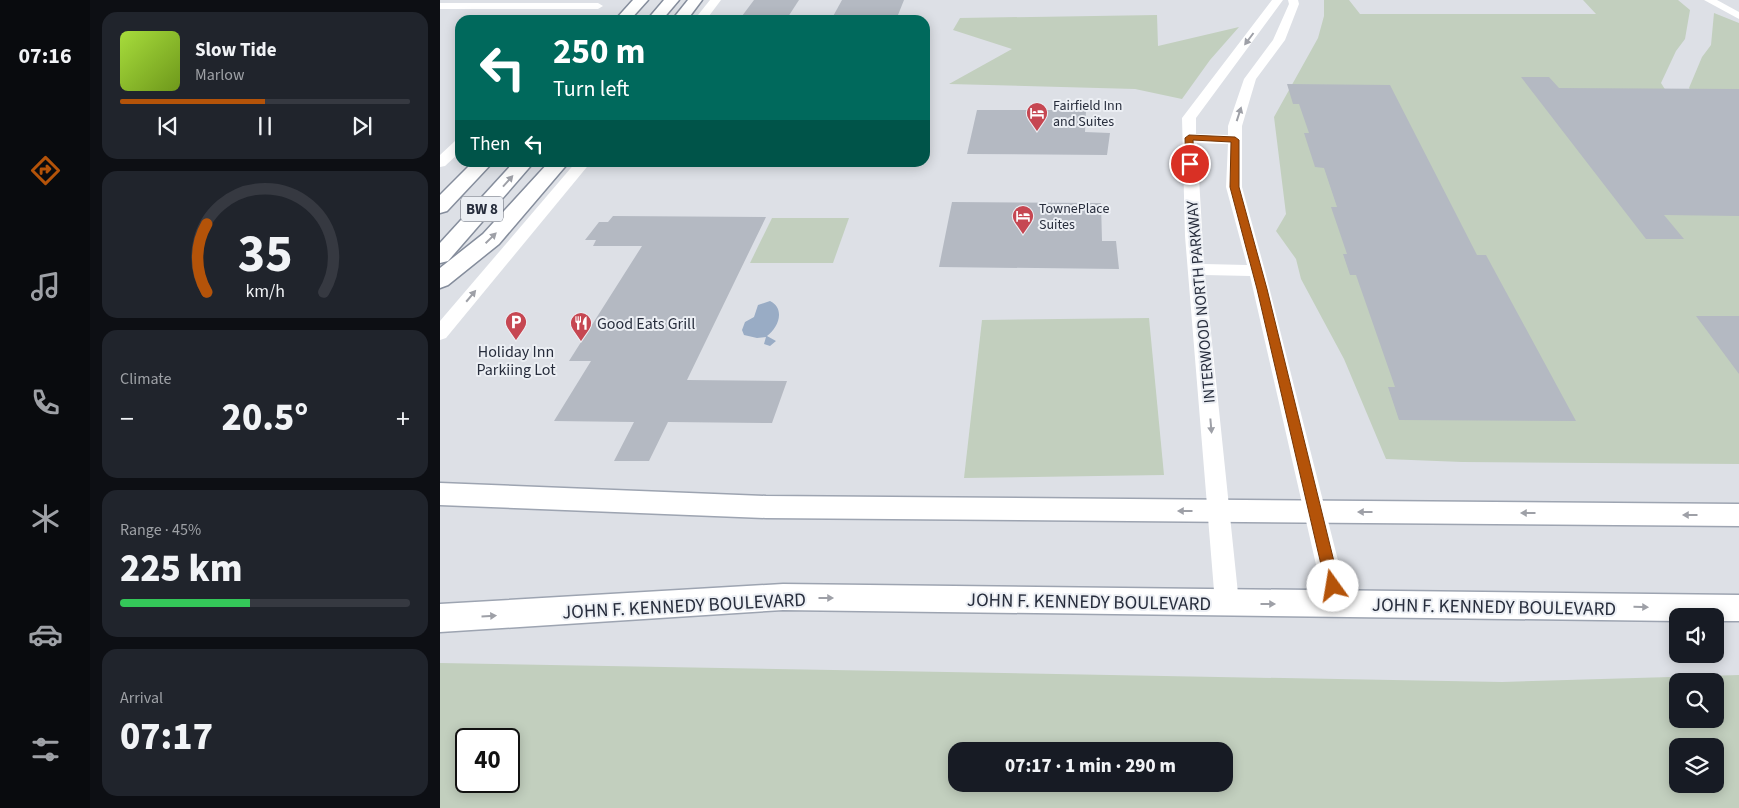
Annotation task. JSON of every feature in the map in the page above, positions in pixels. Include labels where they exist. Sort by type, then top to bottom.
[{"type":"highway","points":[[627,15],[642,0]]},
{"type":"highway","points":[[658,15],[672,0]]},
{"type":"highway","points":[[682,15],[692,4]]},
{"type":"highway","name":"BW 8","points":[[440,207],[479,167]]},
{"type":"highway","name":"BW 8","points":[[440,256],[520,167]]},
{"type":"highway","points":[[440,280],[491,239],[556,167]]},
{"type":"main road","points":[[444,493],[766,507],[1739,515]]},
{"type":"main road","name":"JOHN F. KENNEDY BOULEVARD","points":[[440,618],[783,597],[1739,608]]},
{"type":"street","points":[[704,15],[716,0]]},
{"type":"street","name":"INTERWOOD NORTH PARKWAY","points":[[1227,603],[1196,269],[1189,118],[1278,0]]},
{"type":"street","points":[[1293,0],[1294,4],[1278,40],[1250,79],[1235,126],[1234,187],[1257,271],[1337,604]]},
{"type":"street","points":[[1709,0],[1739,16]]},
{"type":"street","points":[[1731,0],[1739,4]]},
{"type":"street","points":[[440,6],[601,3]]},
{"type":"street","points":[[589,15],[601,3]]},
{"type":"street","points":[[1189,138],[1235,140]]},
{"type":"street","points":[[440,163],[455,149]]},
{"type":"street","points":[[440,333],[580,167]]},
{"type":"street","points":[[1196,269],[1257,271]]},
{"type":"green space","points":[[1324,0],[1349,0],[1360,14],[1596,14],[1583,0],[1678,0],[1690,10],[1685,39],[1676,51],[1661,83],[1675,105],[1739,129],[1739,464],[1462,462],[1386,459],[1344,359],[1301,279],[1296,259],[1276,231],[1286,214],[1274,117],[1318,38],[1324,16]]},
{"type":"green space","points":[[1714,13],[1739,23],[1739,117],[1700,104],[1689,88],[1702,57],[1711,45]]},
{"type":"green space","points":[[1157,15],[1158,46],[1239,27],[1210,60],[1182,99],[1135,89],[949,84],[1012,49],[953,30],[960,18]]},
{"type":"green space","points":[[772,218],[849,218],[833,263],[750,263]]},
{"type":"green space","points":[[1149,318],[1164,475],[964,478],[982,320]]},
{"type":"green space","points":[[440,663],[1502,682],[1669,677],[1669,728],[1724,728],[1724,675],[1739,675],[1739,808],[440,808]]},
{"type":"water","points":[[770,301],[778,309],[779,318],[771,333],[767,336],[776,341],[770,346],[764,344],[766,337],[757,338],[744,335],[742,330],[745,322],[754,317],[758,305]]},
{"type":"building","points":[[754,0],[799,0],[789,15],[743,15]]},
{"type":"building","points":[[842,0],[904,0],[898,15],[834,15]]},
{"type":"building","points":[[1521,77],[1549,77],[1559,88],[1739,89],[1739,216],[1664,215],[1684,239],[1646,239]]},
{"type":"building","points":[[1287,84],[1390,85],[1477,255],[1486,255],[1576,421],[1399,420],[1388,387],[1395,387],[1356,275],[1350,275],[1343,254],[1347,254],[1331,207],[1337,207],[1324,168],[1315,167],[1304,133],[1309,133],[1299,104],[1293,104]]},
{"type":"building","name":"Fairfield Inn and Suites","points":[[977,110],[1086,110],[1085,132],[1110,133],[1107,155],[967,154]]},
{"type":"building","name":"TownePlace Suites","points":[[952,202],[1101,203],[1102,241],[1116,241],[1119,269],[939,267]]},
{"type":"building","points":[[613,216],[766,217],[687,380],[787,381],[772,423],[668,422],[649,461],[614,461],[634,422],[554,421],[591,361],[569,361],[642,246],[593,246],[596,240],[585,240],[599,222],[608,222]]},
{"type":"building","points":[[1696,316],[1739,316],[1739,374]]},
{"type":"place","name":"Fairfield Inn and Suites","points":[[1037,132]]},
{"type":"place","name":"TownePlace Suites","points":[[1023,235]]},
{"type":"place","name":"Holiday Inn Parkiing Lot","points":[[516,341]]},
{"type":"place","name":"Good Eats Grill","points":[[581,342]]},
{"type":"route","points":[[1190,164],[1189,138],[1235,140],[1234,187],[1262,289],[1333,586]]}]
